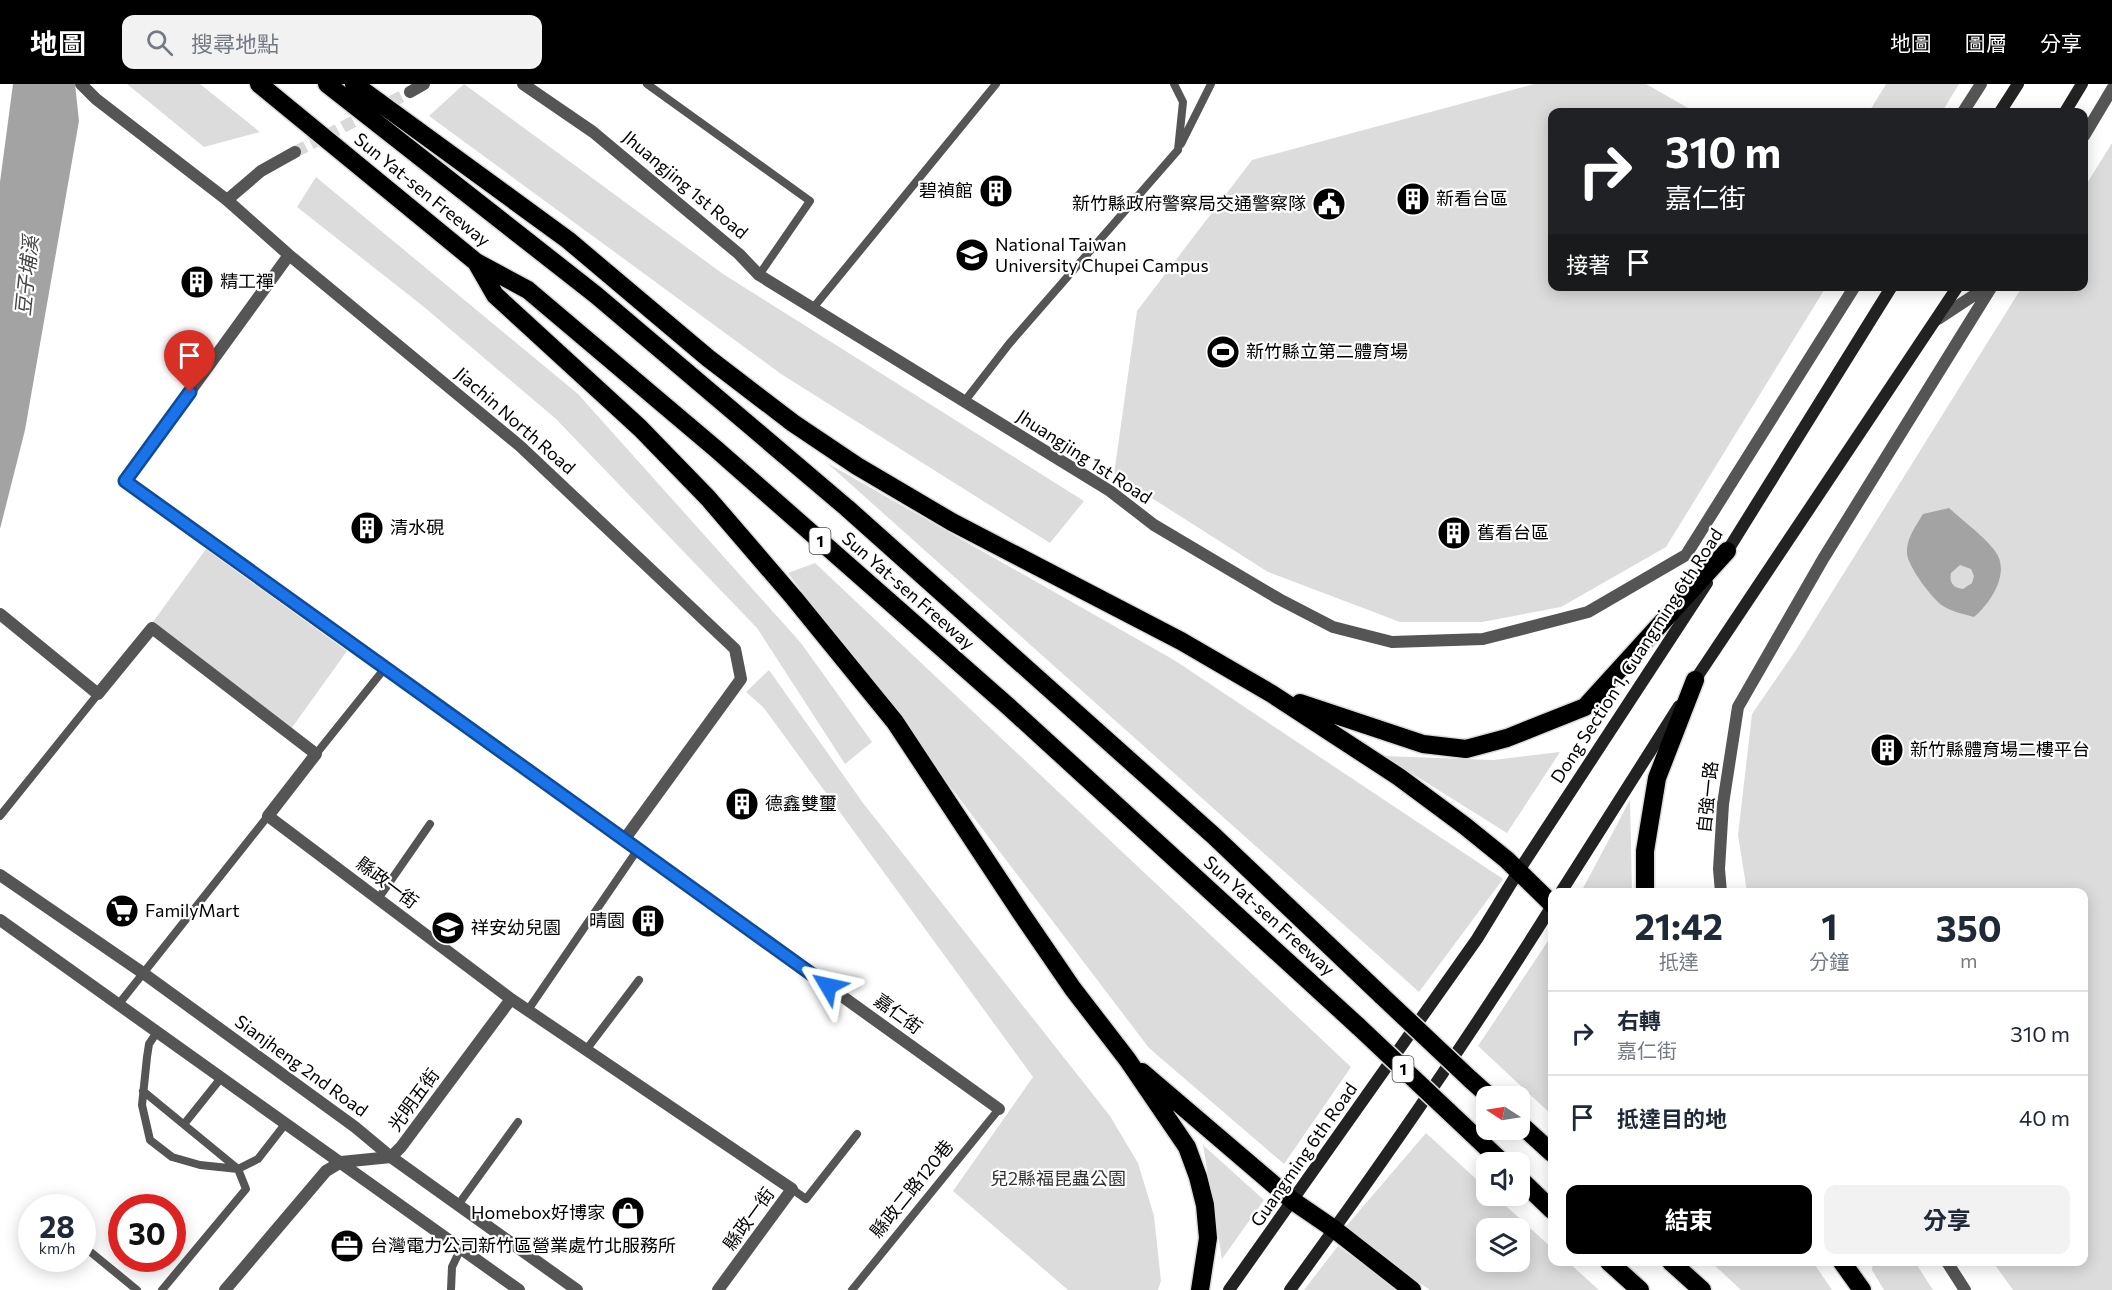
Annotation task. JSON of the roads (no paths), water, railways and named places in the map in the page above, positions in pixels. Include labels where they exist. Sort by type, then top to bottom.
[{"type":"highway","name":"Sun Yat-sen Freeway","points":[[259,84],[476,262],[528,290],[716,449],[1009,707],[1359,1027],[1491,1152]]},
{"type":"highway","name":"Sun Yat-sen Freeway","points":[[327,84],[596,296],[847,508],[1214,836],[1478,1086]]},
{"type":"highway","points":[[354,84],[568,240],[708,358],[793,423],[857,466],[952,522],[1171,636],[1272,694],[1399,777],[1465,826],[1548,901]]},
{"type":"highway","points":[[476,262],[495,295],[640,428],[708,498],[794,598],[895,722],[1073,989],[1127,1059],[1187,1147],[1205,1205],[1208,1238],[1200,1290]]},
{"type":"highway","points":[[1272,694],[1423,744],[1466,749],[1507,738],[1585,707],[1727,551]]},
{"type":"highway","points":[[1645,888],[1645,851],[1657,778],[1695,680]]},
{"type":"highway","points":[[1127,1059],[1293,1201],[1334,1229],[1412,1290]]},
{"type":"highway","points":[[1530,1133],[1548,1149]]},
{"type":"highway","points":[[1530,1189],[1548,1206]]},
{"type":"highway","points":[[1613,1266],[1640,1290]]},
{"type":"highway","points":[[1675,1266],[1702,1290]]},
{"type":"highway","points":[[1845,1266],[1862,1290]]},
{"type":"main road","points":[[2003,108],[2018,84]]},
{"type":"main road","points":[[2067,108],[2082,84]]},
{"type":"main road","name":"Dong Section 1, Guangming 6th Road","points":[[1407,1040],[1477,939],[1518,872],[1727,551],[1889,291]]},
{"type":"main road","points":[[1564,888],[1695,680],[1955,291]]},
{"type":"main road","points":[[1290,1290],[1494,999],[1548,911]]},
{"type":"main road","name":"Guangming 6th Road","points":[[1229,1290],[1407,1040]]},
{"type":"street","points":[[410,92],[424,84]]},
{"type":"street","name":"Jhuangjing 1st Road","points":[[523,84],[593,132],[739,254],[759,275],[1110,491],[1154,525],[1279,599],[1333,627],[1392,642],[1483,639],[1588,612],[1686,555]]},
{"type":"street","points":[[1966,108],[1981,84]]},
{"type":"street","name":"Jiachin North Road","points":[[82,85],[96,99],[227,200],[520,446],[735,649],[741,679],[624,840]]},
{"type":"street","points":[[2088,129],[2112,89]]},
{"type":"street","points":[[227,200],[261,171],[295,152]]},
{"type":"street","name":"嘉仁街","points":[[290,255],[125,481],[999,1109]]},
{"type":"street","name":"Dong Section 1, Guangming 6th Road","points":[[1686,555],[1852,291]]},
{"type":"street","points":[[1938,319],[1982,291]]},
{"type":"street","name":"自強一路","points":[[1721,888],[1719,869],[1723,804],[1738,707],[1823,559],[1987,291]]},
{"type":"street","points":[[0,614],[99,694],[152,628],[316,754],[268,816]]},
{"type":"street","name":"縣政一街","points":[[268,816],[510,999],[792,1190],[718,1290]]},
{"type":"street","name":"Sianjheng 2nd Road","points":[[0,875],[143,973],[355,1127],[391,1157],[578,1290]]},
{"type":"street","points":[[0,920],[519,1290]]},
{"type":"street","name":"光明五街","points":[[341,1162],[391,1157],[401,1147],[510,999]]},
{"type":"street","points":[[225,1290],[326,1171],[341,1162]]},
{"type":"street","points":[[1950,1266],[1965,1290]]},
{"type":"lane","points":[[647,84],[810,201],[759,275]]},
{"type":"lane","points":[[813,308],[996,84]]},
{"type":"lane","points":[[1174,84],[1183,102],[1178,150]]},
{"type":"lane","points":[[964,402],[1009,344],[1178,150],[1211,84]]},
{"type":"lane","points":[[316,754],[385,668]]},
{"type":"lane","points":[[0,816],[99,694]]},
{"type":"lane","points":[[118,1005],[268,816]]},
{"type":"lane","points":[[378,899],[430,824]]},
{"type":"lane","points":[[528,1010],[638,849]]},
{"type":"lane","points":[[586,1050],[639,980]]},
{"type":"lane","points":[[157,1032],[149,1044],[144,1071],[142,1105],[150,1140],[172,1158],[200,1165],[238,1169],[258,1159],[286,1123]]},
{"type":"lane","points":[[185,1124],[221,1077]]},
{"type":"lane","points":[[143,1091],[238,1169],[246,1189],[162,1290]]},
{"type":"lane","name":"縣政二路120巷","points":[[852,1290],[999,1109]]},
{"type":"lane","points":[[458,1205],[518,1122]]},
{"type":"lane","points":[[792,1190],[806,1199],[857,1134]]},
{"type":"lane","points":[[451,1290],[452,1267],[460,1248]]},
{"type":"lane","points":[[96,1257],[136,1290]]},
{"type":"water","name":"豆子埔溪","points":[[13,84],[75,84],[79,121],[25,430],[0,529],[0,182]]},
{"type":"water","points":[[1949,508],[1985,540],[1999,559],[2001,568],[1997,587],[1987,604],[1974,617],[1950,610],[1938,602],[1911,565],[1907,553],[1908,543],[1923,514]],"holes":[[[1960,565],[1971,569],[1974,576],[1972,583],[1963,589],[1952,584],[1951,573]]]},
{"type":"tunnel","points":[[295,152],[410,92]]},
{"type":"place","name":"碧禎館","points":[[996,191]]},
{"type":"place","name":"新看台區","points":[[1413,199]]},
{"type":"place","name":"新竹縣政府警察局交通警察隊","points":[[1329,204]]},
{"type":"place","name":"National Taiwan University Chupei Campus","points":[[972,255]]},
{"type":"place","name":"精工禪","points":[[197,282]]},
{"type":"place","name":"新竹縣立第二體育場","points":[[1223,352]]},
{"type":"place","name":"清水硯","points":[[367,528]]},
{"type":"place","name":"舊看台區","points":[[1454,533]]},
{"type":"place","name":"新竹縣體育場二樓平台","points":[[1887,750]]},
{"type":"place","name":"德鑫雙璽","points":[[742,804]]},
{"type":"place","name":"FamilyMart","points":[[122,911]]},
{"type":"place","name":"晴園","points":[[648,921]]},
{"type":"place","name":"祥安幼兒園","points":[[448,928]]},
{"type":"place","name":"Homebox好博家","points":[[628,1213]]},
{"type":"place","name":"台灣電力公司新竹區營業處竹北服務所","points":[[347,1246]]},
{"type":"park label","name":"兒2縣福昆蟲公園","points":[[1058,1179]]}]
